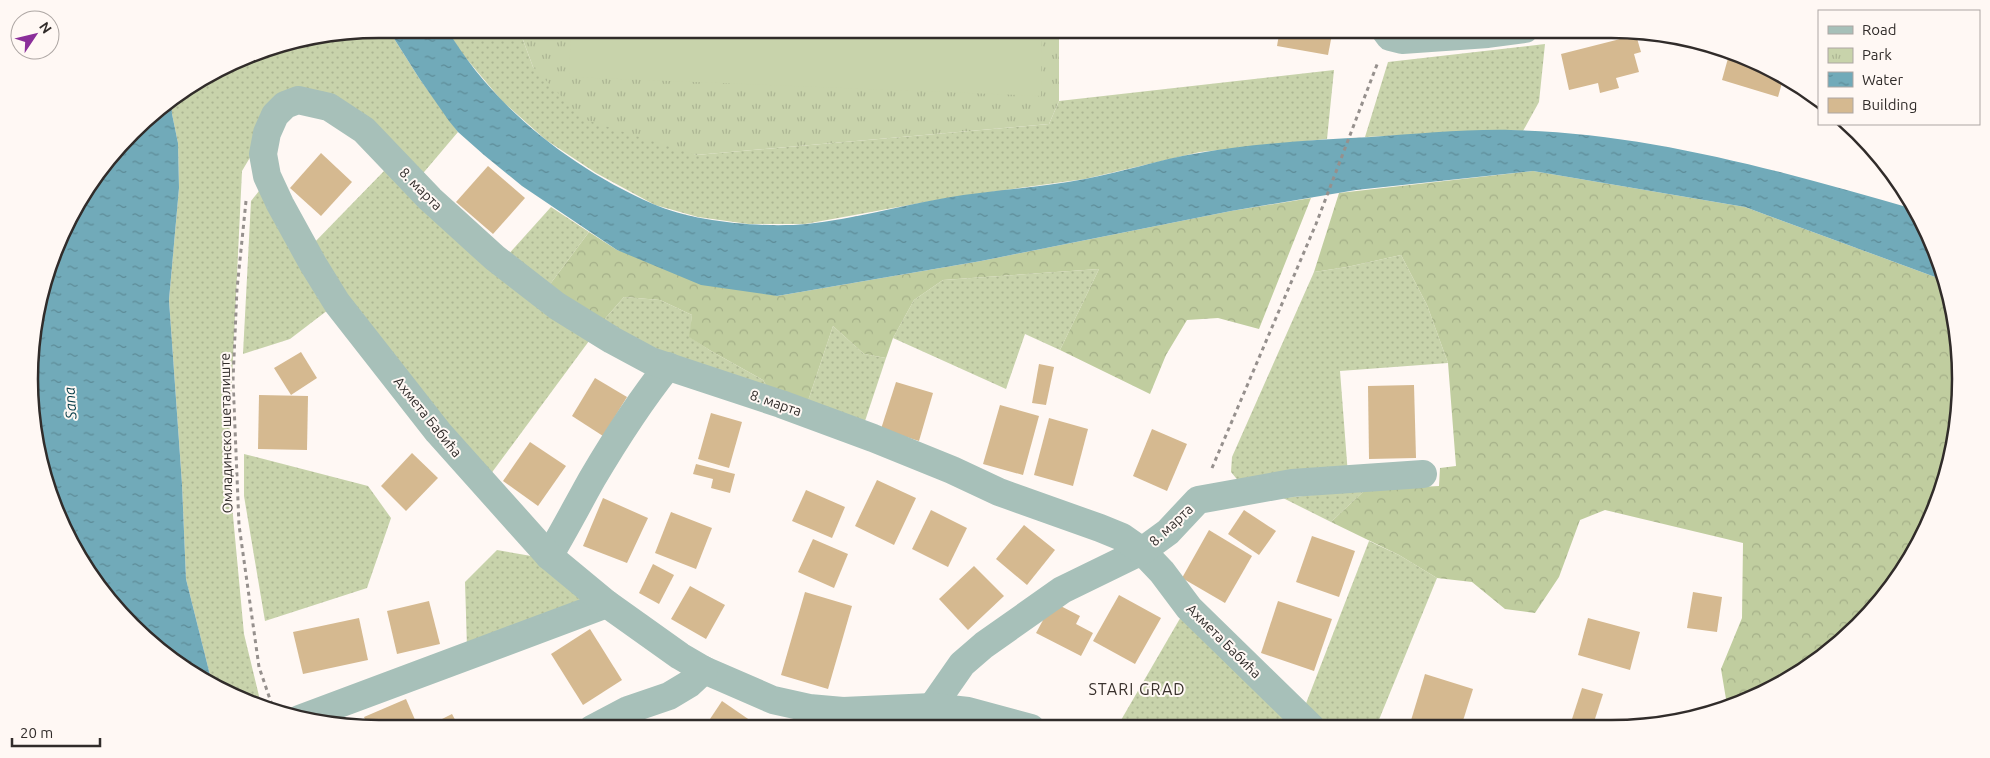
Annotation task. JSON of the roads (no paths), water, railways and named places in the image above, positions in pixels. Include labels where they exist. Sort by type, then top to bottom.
[{"type":"street","points":[[1394,38],[1402,40],[1431,38]]},
{"type":"street","name":"8. марта","points":[[262,154],[267,133],[275,115],[285,105],[298,100],[329,107],[364,130],[430,199],[495,258],[557,306],[612,340],[651,361],[781,404],[873,438],[952,470],[999,492],[1100,528],[1122,537],[1142,552],[1168,532],[1198,500],[1292,483],[1423,474]]},
{"type":"street","name":"Ахмета Бабића","points":[[262,154],[268,176],[280,204],[337,303],[438,432],[549,556],[607,604],[680,656],[704,670],[773,700],[809,708],[833,720],[932,707],[968,711],[1000,720]]},
{"type":"street","points":[[549,556],[593,478],[647,392],[668,366]]},
{"type":"street","points":[[932,707],[962,664],[984,645],[1062,590],[1142,552]]},
{"type":"street","name":"Ахмета Бабића","points":[[1142,552],[1162,572],[1189,608],[1304,720]]},
{"type":"street","points":[[312,714],[607,604]]},
{"type":"street","points":[[609,720],[628,710],[669,696],[689,684],[704,670]]},
{"type":"water","points":[[394,38],[453,38],[487,84],[536,132],[563,153],[622,189],[653,204],[688,215],[729,222],[789,225],[842,219],[945,198],[1085,179],[1185,156],[1263,144],[1459,131],[1511,130],[1615,138],[1666,147],[1767,169],[1906,207],[1927,248],[1937,278],[1745,207],[1533,171],[1356,190],[1231,211],[981,261],[777,296],[701,285],[617,250],[522,186],[484,155],[458,132],[419,78]]},
{"type":"water","name":"Sana","points":[[172,108],[178,143],[179,188],[169,300],[182,484],[186,579],[210,675],[189,663],[154,636],[122,604],[83,550],[63,510],[49,467],[40,424],[38,401],[40,334],[49,291],[63,248],[83,208],[108,171],[154,122]]},
{"type":"district","name":"STARI GRAD","points":[[1137,689]]}]
